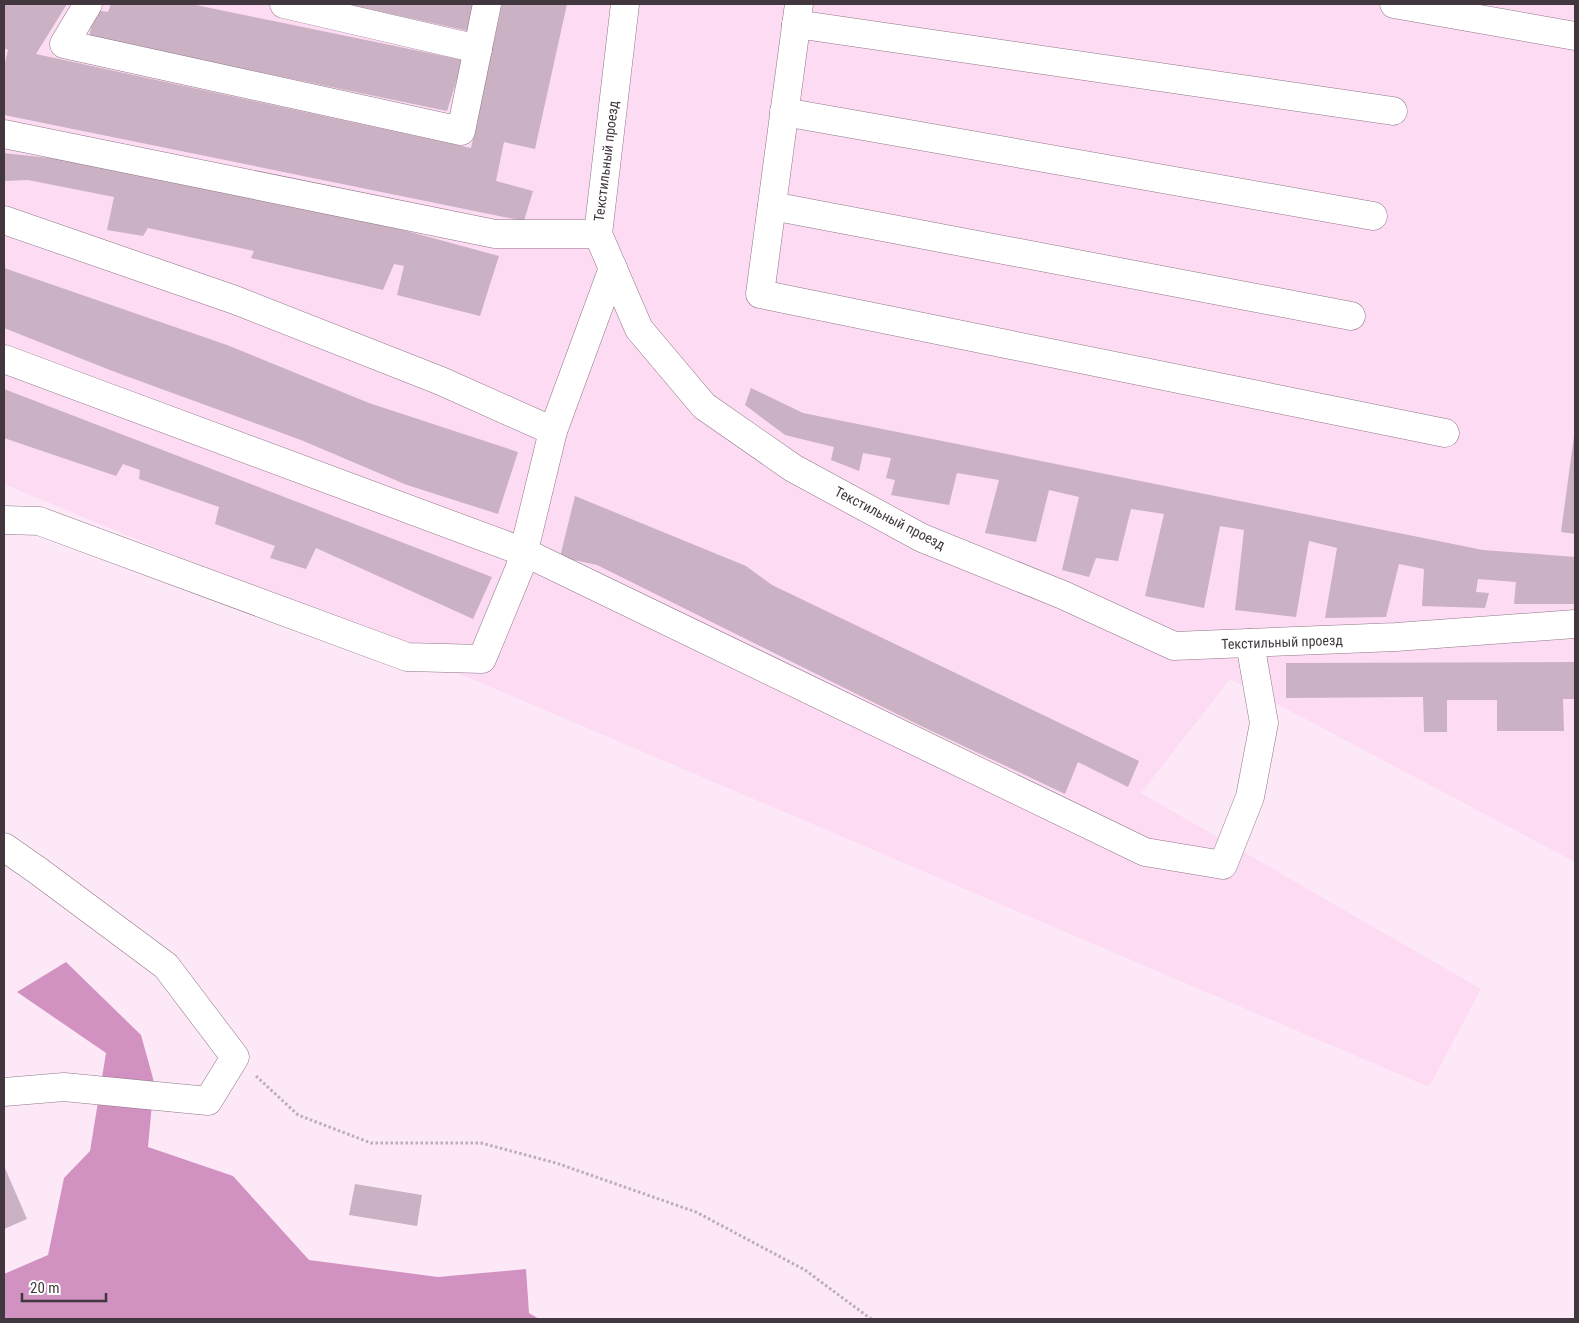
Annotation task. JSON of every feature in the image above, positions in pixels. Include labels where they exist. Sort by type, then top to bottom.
[{"type":"street","points":[[88,4],[64,44],[461,131],[487,4]]},
{"type":"street","points":[[284,4],[478,49]]},
{"type":"street","name":"Текстильный проезд","points":[[625,4],[598,234],[639,329],[704,406],[793,468],[922,538],[1063,594],[1174,646],[1396,637],[1575,624]]},
{"type":"street","points":[[1394,4],[1575,36]]},
{"type":"street","points":[[1393,112],[797,14],[760,294],[1445,433]]},
{"type":"street","points":[[784,112],[1373,216]]},
{"type":"street","points":[[4,134],[495,234],[598,234]]},
{"type":"street","points":[[772,206],[1351,316]]},
{"type":"street","points":[[4,220],[235,300],[440,381],[553,431]]},
{"type":"street","points":[[4,520],[39,521],[407,657],[482,659],[520,567],[553,431],[613,268]]},
{"type":"street","points":[[4,359],[524,552],[1145,852],[1223,865],[1250,797],[1264,723],[1250,643]]},
{"type":"street","points":[[4,847],[38,870],[166,966],[235,1057],[208,1101],[64,1087],[4,1092]]},
{"type":"path","points":[[235,1057],[298,1115],[371,1143],[481,1143],[556,1163],[696,1212],[805,1270],[871,1319]]},
{"type":"shaded area","points":[[4,4],[1575,4],[1575,862],[1230,679],[1141,793],[1481,989],[1429,1087],[538,707],[4,484]]},
{"type":"shaded area","points":[[66,962],[141,1035],[154,1082],[148,1147],[233,1176],[309,1260],[438,1277],[526,1269],[529,1313],[539,1319],[4,1319],[4,1274],[48,1255],[64,1178],[90,1151],[106,1053],[17,992]]},
{"type":"building","points":[[4,4],[67,4],[36,54],[471,148],[502,4],[567,4],[535,149],[504,142],[496,181],[533,191],[524,221],[4,115],[4,67],[8,50],[4,48]]},
{"type":"building","points":[[111,4],[191,4],[463,60],[447,111],[89,37],[95,10],[108,12]]},
{"type":"building","points":[[347,4],[475,4],[468,31]]},
{"type":"building","points":[[4,153],[94,163],[351,216],[499,256],[480,316],[397,295],[404,266],[394,264],[383,290],[251,258],[254,251],[148,228],[143,236],[107,230],[114,197],[28,180],[4,181]]},
{"type":"building","points":[[4,268],[227,345],[369,403],[518,452],[498,514],[407,485],[301,440],[115,372],[4,328]]},
{"type":"building","points":[[751,388],[803,413],[1483,550],[1575,557],[1575,604],[1514,604],[1516,582],[1478,579],[1476,592],[1489,593],[1485,608],[1422,606],[1424,569],[1399,564],[1386,617],[1325,618],[1337,548],[1309,541],[1296,617],[1235,610],[1244,530],[1220,526],[1204,608],[1145,596],[1164,514],[1131,509],[1118,561],[1096,558],[1089,577],[1062,570],[1079,497],[1049,490],[1036,542],[985,533],[999,480],[957,473],[949,505],[891,495],[895,480],[886,478],[891,458],[863,453],[859,471],[831,460],[834,447],[785,435],[745,405]]},
{"type":"building","points":[[4,389],[492,577],[473,619],[316,548],[306,569],[270,558],[275,546],[215,524],[219,507],[139,479],[140,470],[123,464],[116,476],[4,438]]},
{"type":"building","points":[[1575,437],[1575,534],[1561,532]]},
{"type":"building","points":[[575,496],[746,566],[772,585],[1139,761],[1128,787],[1078,762],[1065,794],[921,726],[597,565],[560,557]]},
{"type":"building","points":[[1575,662],[1575,699],[1563,699],[1564,731],[1497,731],[1497,700],[1447,700],[1447,732],[1424,732],[1423,697],[1286,698],[1286,663]]},
{"type":"building","points":[[4,1166],[27,1219],[4,1229]]},
{"type":"building","points":[[355,1184],[422,1195],[417,1226],[349,1215]]}]
